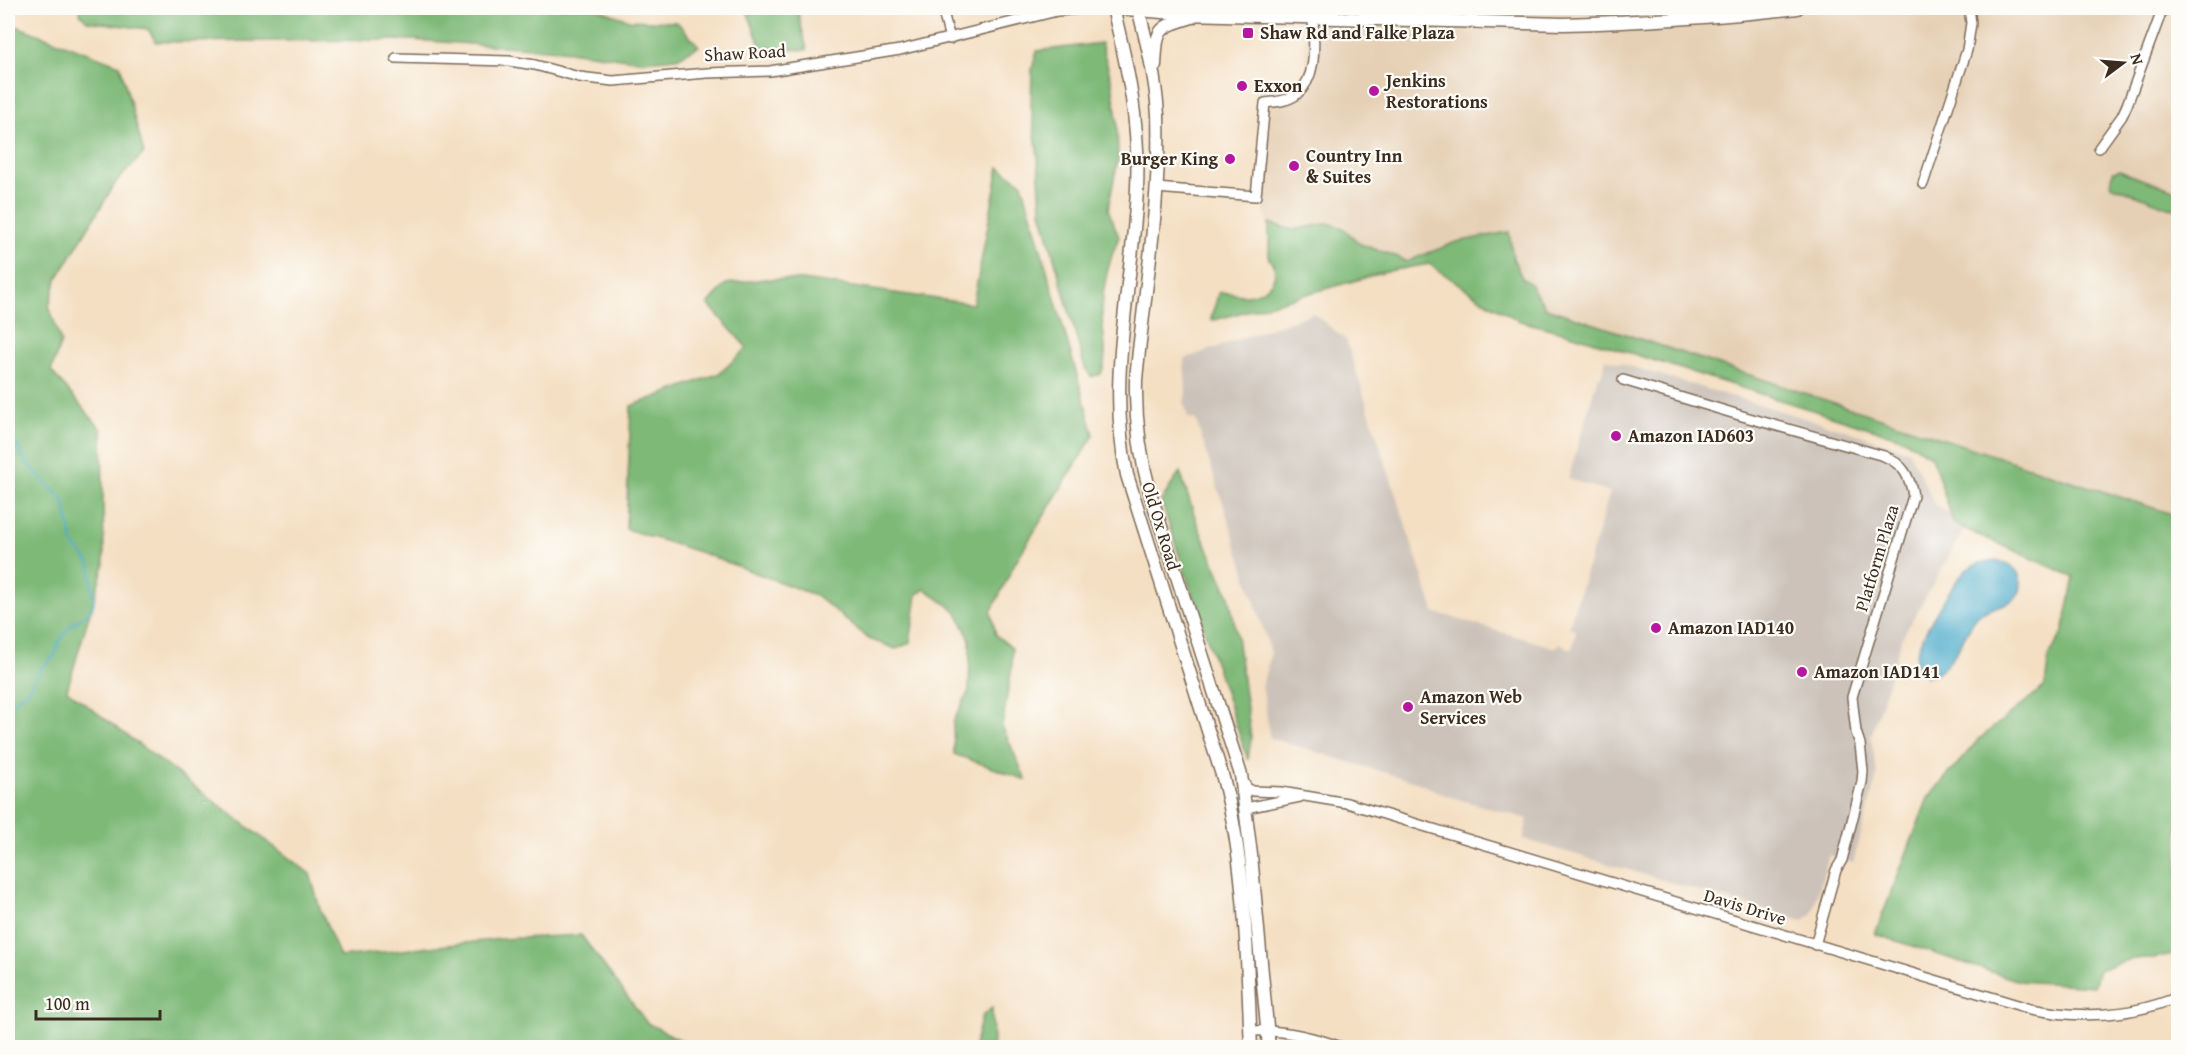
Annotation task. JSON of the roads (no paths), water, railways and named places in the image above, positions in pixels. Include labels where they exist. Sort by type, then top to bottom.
[{"type":"main road","points":[[1114,8],[1201,14],[1313,12],[1563,24],[1752,13],[1797,8]]},
{"type":"main road","name":"Old Ox Road","points":[[1114,8],[1131,81],[1138,159],[1137,190],[1120,354],[1118,397],[1120,444],[1127,475],[1226,788],[1238,852],[1251,1047]]},
{"type":"main road","name":"Old Ox Road","points":[[1138,8],[1154,81],[1158,114],[1156,188],[1136,380],[1136,414],[1140,452],[1151,496],[1241,777],[1269,1047]]},
{"type":"main road","points":[[1154,81],[1156,44],[1161,30],[1169,24],[1201,14]]},
{"type":"main road","points":[[1226,788],[1233,800],[1246,808]]},
{"type":"street","points":[[942,8],[950,39]]},
{"type":"street","name":"Shaw Road","points":[[396,58],[509,61],[535,65],[579,77],[613,81],[707,73],[770,71],[900,50],[1057,11],[1092,8]]},
{"type":"street","points":[[1923,183],[1967,50],[1971,23],[1969,8]]},
{"type":"street","points":[[2099,148],[2122,117],[2163,8]]},
{"type":"street","points":[[1156,188],[1256,196],[1265,103],[1279,101],[1297,94],[1309,80],[1313,56],[1313,12]]},
{"type":"street","name":"Platform Plaza","points":[[1623,380],[1884,456],[1900,464],[1910,480],[1913,496],[1911,504],[1852,698],[1862,760],[1862,782],[1842,860],[1836,870],[1815,945]]},
{"type":"street","name":"Davis Drive","points":[[1241,777],[1245,786],[1252,791],[1305,795],[1357,806],[2010,1004],[2052,1014],[2091,1016],[2120,1014],[2178,997]]},
{"type":"street","name":"Davis Drive","points":[[1246,808],[1305,795]]},
{"type":"street","points":[[1250,1031],[1267,1030],[1305,1036],[1344,1047]]},
{"type":"water","points":[[1996,560],[2008,564],[2017,571],[2021,589],[2018,596],[2006,604],[1989,609],[1976,618],[1950,661],[1935,673],[1926,676],[1918,669],[1916,656],[1925,633],[1940,607],[1963,573],[1975,565]]},
{"type":"waterway","points":[[8,428],[25,461],[62,499],[73,545],[88,561],[91,569],[94,601],[92,609],[67,629],[59,642],[55,655],[40,670],[28,690],[13,701],[8,715]]},
{"type":"place","name":"Shaw Rd and Falke Plaza","points":[[1248,33]]},
{"type":"place","name":"Exxon","points":[[1242,86]]},
{"type":"place","name":"Jenkins Restorations","points":[[1374,91]]},
{"type":"place","name":"Burger King","points":[[1230,159]]},
{"type":"place","name":"Country Inn & Suites","points":[[1294,166]]},
{"type":"place","name":"Amazon IAD603","points":[[1616,436]]},
{"type":"place","name":"Amazon IAD140","points":[[1656,628]]},
{"type":"place","name":"Amazon IAD141","points":[[1802,672]]},
{"type":"place","name":"Amazon Web Services","points":[[1408,707]]}]
